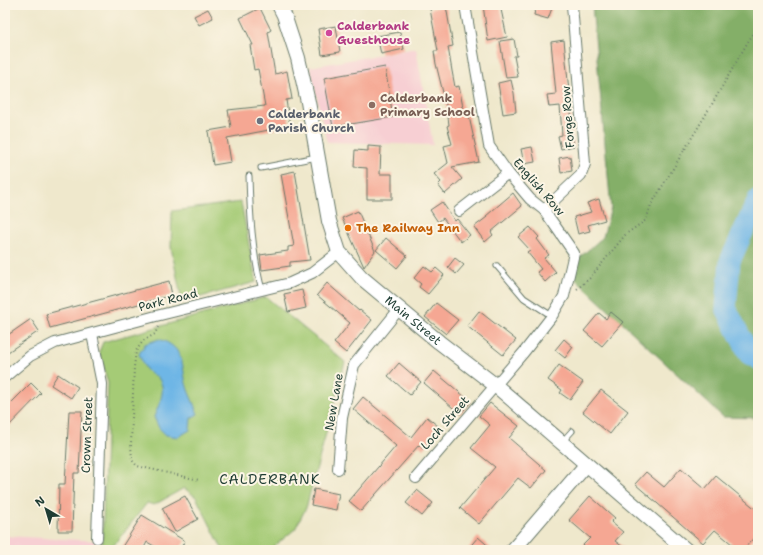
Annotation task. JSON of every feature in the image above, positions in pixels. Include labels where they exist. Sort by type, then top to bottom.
[{"type":"main road","name":"Main Street","points":[[279,5],[298,58],[308,102],[329,221],[339,252],[362,278],[495,386],[686,550]]},
{"type":"main road","points":[[513,550],[586,465]]},
{"type":"street","name":"English Row","points":[[465,5],[489,146],[508,173],[530,199],[544,210],[574,253],[564,296],[552,316],[495,386]]},
{"type":"street","name":"Forge Row","points":[[544,210],[581,175],[585,164],[572,5]]},
{"type":"street","points":[[459,211],[508,173]]},
{"type":"street","name":"Park Road","points":[[5,377],[30,356],[55,343],[290,282],[312,273],[339,252]]},
{"type":"street","name":"New Lane","points":[[338,469],[342,418],[354,365],[400,308]]},
{"type":"street","name":"Crown Street","points":[[92,334],[102,384],[97,538]]},
{"type":"street","name":"Loch Street","points":[[416,478],[495,386]]},
{"type":"lane","points":[[261,168],[317,156]]},
{"type":"lane","points":[[249,176],[250,222],[257,273],[262,290]]},
{"type":"lane","points":[[497,266],[524,298],[552,316]]},
{"type":"lane","points":[[561,443],[572,432]]},
{"type":"path","points":[[564,296],[579,288],[590,278],[626,234],[646,220],[651,205],[712,106],[749,40],[758,28]]},
{"type":"path","points":[[156,316],[159,326],[155,334],[143,341],[136,351],[131,444],[132,460],[137,466],[199,480]]},
{"type":"shaded area","name":"Calderbank Primary School","points":[[416,48],[433,145],[327,142],[310,67]]},
{"type":"shaded area","points":[[5,536],[100,541],[100,550],[5,550]]},
{"type":"green space","points":[[592,5],[758,5],[758,418],[723,417],[574,278],[579,258],[603,237],[611,208]]},
{"type":"green space","points":[[241,202],[256,282],[182,302],[171,247],[172,211]]},
{"type":"green space","points":[[266,297],[345,362],[306,508],[295,529],[270,550],[223,550],[196,497],[184,488],[154,505],[147,503],[110,550],[102,550],[108,383],[99,352],[103,342]]},
{"type":"water","points":[[159,339],[168,343],[179,353],[188,390],[198,414],[191,418],[190,430],[178,437],[166,435],[159,428],[154,417],[161,398],[161,382],[146,369],[139,354],[145,344]]},
{"type":"building","points":[[483,5],[500,5],[507,37],[488,41]]},
{"type":"building","points":[[536,5],[552,8],[548,19],[534,15]]},
{"type":"building","points":[[446,6],[453,46],[448,47],[455,87],[459,86],[464,113],[468,112],[479,162],[452,167],[462,179],[445,194],[438,185],[441,182],[434,174],[448,163],[444,146],[452,144],[447,126],[449,125],[447,109],[436,64],[434,51],[438,51],[430,9]]},
{"type":"building","points":[[260,8],[271,30],[268,32],[275,74],[287,71],[292,99],[286,100],[290,126],[227,138],[231,162],[213,165],[208,131],[231,127],[228,110],[265,106],[258,69],[254,70],[250,45],[253,45],[240,18]]},
{"type":"building","points":[[208,9],[213,18],[199,25],[194,16]]},
{"type":"building","points":[[336,26],[340,52],[322,55],[318,29]]},
{"type":"building","points":[[400,32],[404,49],[381,54],[377,36]]},
{"type":"building","points":[[514,39],[517,56],[514,56],[518,77],[506,78],[500,41]]},
{"type":"building","points":[[564,40],[572,124],[570,124],[574,146],[561,149],[558,136],[562,135],[560,106],[549,107],[547,95],[556,94],[551,42]]},
{"type":"building","points":[[385,67],[393,117],[333,127],[324,78]]},
{"type":"building","points":[[511,80],[516,112],[503,114],[498,83]]},
{"type":"building","points":[[368,146],[381,147],[380,174],[392,174],[392,199],[367,199],[367,168],[354,167],[355,150],[368,151]]},
{"type":"building","points":[[532,147],[535,162],[524,164],[521,149]]},
{"type":"building","points":[[570,156],[572,171],[561,173],[559,158]]},
{"type":"building","points":[[295,171],[310,260],[290,262],[290,266],[262,270],[260,255],[288,251],[288,247],[294,246],[281,174]]},
{"type":"building","points":[[513,193],[522,206],[491,232],[493,235],[485,242],[474,227]]},
{"type":"building","points":[[599,199],[605,220],[588,225],[590,231],[578,234],[574,217],[591,212],[587,203]]},
{"type":"building","points":[[442,202],[455,221],[457,219],[470,235],[461,242],[443,218],[438,222],[430,210]]},
{"type":"building","points":[[358,211],[375,251],[364,267],[342,218]]},
{"type":"building","points":[[530,227],[539,237],[537,239],[549,255],[544,258],[556,272],[545,282],[537,272],[541,269],[527,252],[530,250],[518,237]]},
{"type":"building","points":[[386,238],[407,256],[397,268],[376,250]]},
{"type":"building","points":[[455,258],[464,265],[456,274],[448,267]]},
{"type":"building","points":[[424,266],[432,272],[436,268],[444,275],[428,294],[419,287],[421,284],[414,278]]},
{"type":"building","points":[[169,281],[172,295],[50,328],[46,314]]},
{"type":"building","points":[[327,283],[359,311],[360,310],[372,320],[346,353],[334,343],[350,323],[317,295]]},
{"type":"building","points":[[302,290],[306,308],[288,312],[284,294]]},
{"type":"building","points":[[436,303],[458,320],[446,334],[425,317]]},
{"type":"building","points":[[479,311],[516,340],[503,355],[467,326]]},
{"type":"building","points":[[611,312],[623,322],[602,346],[584,331],[599,313],[606,319]]},
{"type":"building","points":[[31,319],[39,331],[5,354],[5,337]]},
{"type":"building","points":[[564,339],[573,347],[565,358],[555,350]]},
{"type":"building","points":[[399,363],[421,382],[410,395],[388,376]]},
{"type":"building","points":[[559,365],[583,382],[570,400],[560,393],[562,390],[548,380]]},
{"type":"building","points":[[434,371],[471,402],[460,414],[424,383]]},
{"type":"building","points":[[58,374],[78,387],[71,398],[51,385]]},
{"type":"building","points":[[31,383],[41,393],[5,430],[5,409]]},
{"type":"building","points":[[601,390],[628,411],[610,434],[583,412]]},
{"type":"building","points":[[363,397],[411,437],[427,417],[438,426],[434,431],[436,433],[423,449],[419,445],[361,511],[349,501],[396,446],[353,409]]},
{"type":"building","points":[[490,403],[519,426],[509,438],[546,470],[531,488],[518,478],[479,524],[460,508],[495,467],[471,448],[490,425],[479,416]]},
{"type":"building","points":[[69,411],[82,411],[79,473],[74,473],[72,531],[58,531],[59,484],[65,484]]},
{"type":"building","points":[[681,468],[705,489],[716,476],[758,511],[758,533],[743,550],[739,550],[715,530],[703,543],[635,484],[646,472],[664,487]]},
{"type":"building","points":[[314,489],[339,494],[336,510],[311,505]]},
{"type":"building","points":[[417,490],[433,503],[422,516],[406,503]]},
{"type":"building","points":[[185,496],[198,519],[175,532],[162,508]]},
{"type":"building","points":[[590,496],[615,518],[611,522],[623,532],[615,541],[627,550],[589,550],[583,545],[590,538],[569,520]]},
{"type":"building","points":[[142,515],[185,541],[179,550],[161,550],[147,542],[143,550],[120,550]]},
{"type":"building","points":[[478,537],[493,550],[467,550]]},
{"type":"waterway","points":[[758,199],[730,261],[726,308],[749,354],[758,359]]},
{"type":"place","name":"Calderbank Guesthouse","points":[[329,33]]},
{"type":"place","name":"Calderbank Primary School","points":[[372,105]]},
{"type":"place","name":"Calderbank Parish Church","points":[[260,121]]},
{"type":"place","name":"The Railway Inn","points":[[348,228]]},
{"type":"district","name":"CALDERBANK","points":[[270,479]]}]
